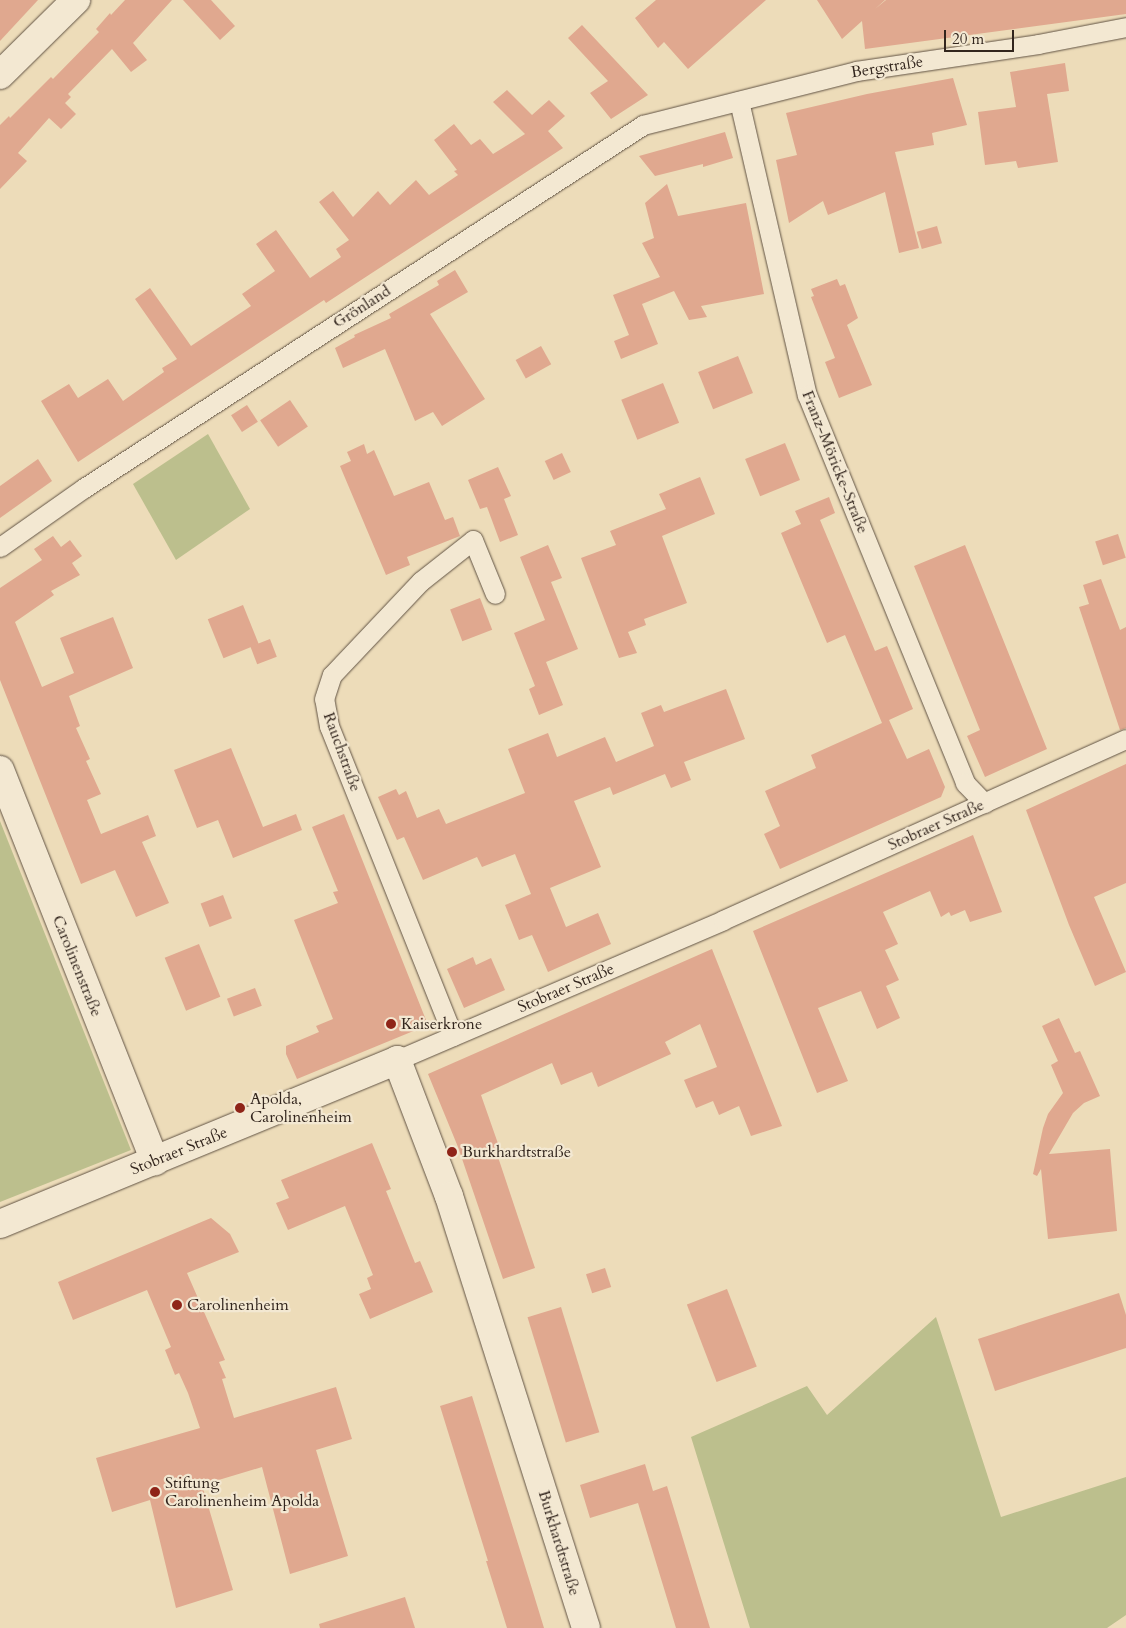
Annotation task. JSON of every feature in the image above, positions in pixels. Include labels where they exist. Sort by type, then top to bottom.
[{"type":"street","points":[[0,75],[76,0]]},
{"type":"street","name":"Bergstraße","points":[[739,101],[856,71],[1038,44],[1126,27]]},
{"type":"street","name":"Grönland","points":[[0,547],[92,483],[643,125],[739,101]]},
{"type":"street","name":"Franz-Möricke-Straße","points":[[739,101],[807,395],[965,783],[984,803]]},
{"type":"street","name":"Rauchstraße","points":[[454,1036],[329,726],[324,699],[332,674],[421,581],[473,540],[495,594]]},
{"type":"street","name":"Stobraer Straße","points":[[0,1224],[454,1036],[723,920],[1126,739]]},
{"type":"street","name":"Carolinenstraße","points":[[0,770],[155,1161]]},
{"type":"street","name":"Burkhardtstraße","points":[[397,1060],[449,1196],[586,1628]]},
{"type":"green space","points":[[208,434],[250,509],[176,560],[133,484]]},
{"type":"green space","points":[[0,821],[131,1150],[0,1202]]},
{"type":"green space","points":[[936,1317],[1001,1517],[1126,1477],[1126,1615],[1107,1628],[750,1628],[691,1437],[807,1386],[827,1415]]},
{"type":"building","points":[[0,0],[38,0],[0,41]]},
{"type":"building","points":[[125,0],[172,0],[133,43],[147,60],[131,72],[112,49],[68,94],[71,97],[65,103],[76,114],[61,129],[49,118],[18,153],[27,161],[0,189],[0,125],[9,116],[10,118],[51,77],[53,79],[99,32],[96,29]]},
{"type":"building","points":[[183,0],[211,0],[235,26],[220,40]]},
{"type":"building","points":[[656,0],[766,0],[688,69],[664,42],[658,48],[635,18]]},
{"type":"building","points":[[817,0],[885,0],[875,9],[886,0],[1126,0],[1126,14],[865,49],[862,21],[842,39]]},
{"type":"building","points":[[582,25],[648,95],[611,119],[590,93],[608,81],[568,38]]},
{"type":"building","points":[[1065,63],[1069,91],[1047,94],[1058,162],[1018,168],[1016,161],[985,165],[978,112],[1016,107],[1010,72]]},
{"type":"building","points":[[953,78],[967,125],[932,133],[934,145],[895,152],[919,248],[899,253],[885,192],[828,215],[823,201],[789,223],[776,160],[797,155],[786,113],[867,94]]},
{"type":"building","points":[[507,90],[532,115],[549,100],[565,116],[548,131],[563,148],[326,303],[324,300],[78,462],[41,401],[69,384],[78,398],[108,379],[123,401],[164,372],[162,368],[177,359],[135,299],[150,288],[191,346],[251,306],[242,294],[275,271],[256,244],[276,230],[310,278],[341,257],[336,249],[349,240],[319,202],[333,191],[353,217],[378,191],[390,205],[416,180],[429,195],[458,175],[454,171],[457,170],[434,140],[454,124],[471,145],[480,139],[493,154],[525,134],[493,102]]},
{"type":"building","points":[[725,132],[733,158],[703,167],[703,164],[655,176],[639,156]]},
{"type":"building","points":[[667,184],[678,216],[746,203],[764,294],[701,306],[707,317],[689,320],[674,291],[642,304],[658,344],[621,359],[614,341],[629,335],[613,295],[660,277],[642,243],[654,238],[645,203]]},
{"type":"building","points":[[937,226],[942,243],[922,249],[917,232]]},
{"type":"building","points":[[455,270],[468,292],[430,314],[485,399],[442,426],[433,412],[415,421],[385,349],[343,368],[335,348],[355,337],[354,335],[391,318],[389,314],[439,285],[437,281]]},
{"type":"building","points":[[837,279],[840,286],[845,284],[858,318],[847,325],[872,385],[839,398],[825,362],[835,358],[811,297],[814,296],[811,289]]},
{"type":"building","points":[[541,346],[551,364],[526,378],[516,360]]},
{"type":"building","points":[[738,356],[753,393],[713,409],[698,372]]},
{"type":"building","points":[[663,383],[679,423],[637,440],[621,400]]},
{"type":"building","points":[[290,400],[308,427],[278,447],[260,420]]},
{"type":"building","points":[[247,405],[258,422],[242,432],[231,415]]},
{"type":"building","points":[[785,443],[800,480],[760,496],[745,459]]},
{"type":"building","points":[[364,444],[367,454],[374,450],[394,496],[429,482],[445,520],[453,517],[460,536],[407,557],[410,565],[386,575],[340,466],[351,461],[347,452]]},
{"type":"building","points":[[562,453],[571,472],[554,480],[545,461]]},
{"type":"building","points":[[38,459],[52,481],[0,518],[0,486]]},
{"type":"building","points":[[498,467],[511,496],[504,499],[518,535],[500,542],[487,507],[480,509],[468,480]]},
{"type":"building","points":[[700,477],[715,514],[662,536],[687,603],[644,619],[646,625],[628,632],[637,653],[619,658],[581,558],[616,545],[610,531],[666,509],[659,494]]},
{"type":"building","points":[[829,497],[835,513],[820,520],[875,651],[887,646],[913,709],[889,720],[907,759],[929,749],[945,787],[941,797],[780,869],[764,834],[780,826],[765,791],[816,768],[811,755],[882,723],[845,635],[827,643],[781,533],[801,524],[795,511]]},
{"type":"building","points":[[1118,534],[1126,558],[1103,565],[1095,541]]},
{"type":"building","points":[[53,536],[61,547],[70,540],[82,556],[72,563],[80,575],[51,591],[54,595],[15,622],[42,687],[74,673],[60,638],[113,617],[133,668],[69,696],[80,726],[76,728],[90,759],[86,761],[101,794],[87,800],[101,834],[148,815],[156,836],[142,842],[169,903],[136,917],[115,870],[81,884],[0,680],[0,588],[42,560],[34,549]]},
{"type":"building","points":[[548,545],[562,578],[551,582],[578,649],[546,662],[563,705],[539,715],[529,689],[535,686],[514,633],[545,620],[520,557]]},
{"type":"building","points":[[965,545],[1047,749],[985,777],[967,736],[980,730],[914,566]]},
{"type":"building","points":[[1101,579],[1120,630],[1126,627],[1126,728],[1120,730],[1079,607],[1089,604],[1083,585]]},
{"type":"building","points":[[480,598],[492,630],[462,641],[450,609]]},
{"type":"building","points":[[243,605],[259,644],[224,658],[208,619]]},
{"type":"building","points":[[270,639],[277,657],[257,664],[250,647]]},
{"type":"building","points":[[726,689],[745,739],[684,762],[691,780],[671,788],[665,774],[613,795],[610,787],[574,801],[601,867],[550,888],[566,927],[598,913],[611,944],[548,972],[532,935],[519,940],[505,905],[531,894],[515,854],[482,867],[477,857],[423,880],[404,837],[397,840],[378,797],[396,789],[399,795],[406,791],[417,818],[439,809],[446,824],[525,793],[508,749],[548,733],[557,757],[605,737],[616,762],[654,746],[641,713],[661,705],[664,712]]},
{"type":"building","points":[[231,748],[263,827],[296,814],[302,830],[233,858],[218,820],[197,828],[174,770]]},
{"type":"building","points":[[1126,764],[1126,883],[1094,897],[1126,972],[1095,986],[1069,925],[1026,810]]},
{"type":"building","points":[[344,814],[428,1025],[297,1079],[286,1054],[286,1046],[319,1032],[316,1026],[333,1019],[294,920],[338,903],[333,892],[338,891],[312,827]]},
{"type":"building","points":[[973,835],[1002,912],[970,922],[965,910],[951,916],[949,912],[941,917],[930,891],[883,912],[898,944],[885,950],[899,980],[886,986],[900,1018],[877,1029],[861,991],[818,1008],[848,1081],[817,1093],[753,931]]},
{"type":"building","points":[[223,895],[232,918],[210,927],[201,904]]},
{"type":"building","points":[[199,944],[220,997],[186,1011],[165,958]]},
{"type":"building","points":[[712,949],[782,1126],[751,1136],[739,1106],[719,1115],[713,1101],[696,1108],[684,1080],[717,1067],[700,1024],[665,1042],[671,1054],[598,1087],[592,1072],[561,1085],[552,1063],[481,1095],[502,1155],[498,1157],[535,1268],[503,1279],[458,1147],[428,1074]]},
{"type":"building","points":[[473,957],[476,965],[491,958],[505,990],[464,1008],[447,969]]},
{"type":"building","points":[[255,988],[262,1006],[234,1016],[227,999]]},
{"type":"building","points":[[1059,1018],[1075,1053],[1080,1051],[1100,1096],[1084,1103],[1073,1113],[1049,1154],[1110,1149],[1117,1231],[1048,1239],[1041,1169],[1037,1176],[1033,1174],[1048,1114],[1063,1093],[1051,1065],[1058,1061],[1042,1026]]},
{"type":"building","points":[[372,1143],[391,1189],[386,1191],[415,1263],[420,1261],[433,1292],[370,1319],[359,1294],[371,1289],[367,1278],[373,1275],[345,1206],[288,1230],[276,1203],[289,1198],[281,1180]]},
{"type":"building","name":"Stiftung Carolinenheim Apolda","points":[[211,1218],[230,1234],[239,1252],[187,1273],[225,1360],[219,1362],[226,1378],[222,1379],[234,1418],[336,1387],[352,1439],[316,1450],[348,1556],[290,1574],[262,1467],[202,1485],[233,1590],[176,1608],[150,1500],[112,1512],[96,1458],[200,1428],[188,1393],[179,1373],[175,1375],[165,1350],[171,1347],[147,1290],[73,1320],[58,1282]]},
{"type":"building","points":[[605,1268],[611,1287],[592,1293],[586,1274]]},
{"type":"building","points":[[727,1289],[757,1366],[717,1382],[687,1304]]},
{"type":"building","points":[[1119,1293],[1126,1315],[1126,1348],[995,1391],[978,1339]]},
{"type":"building","points":[[561,1307],[599,1432],[566,1443],[528,1317]]},
{"type":"building","points":[[472,1396],[544,1628],[507,1628],[486,1561],[488,1561],[440,1406]]},
{"type":"building","points":[[645,1464],[653,1491],[667,1486],[710,1628],[676,1628],[638,1503],[590,1518],[580,1485]]},
{"type":"building","points":[[405,1597],[415,1628],[320,1628],[319,1624]]},
{"type":"place","name":"Kaiserkrone","points":[[391,1024]]},
{"type":"place","name":"Apolda, Carolinenheim","points":[[240,1108]]},
{"type":"place","name":"Burkhardtstraße","points":[[452,1152]]},
{"type":"place","name":"Carolinenheim","points":[[177,1305]]},
{"type":"place","name":"Stiftung Carolinenheim Apolda","points":[[155,1492]]}]
